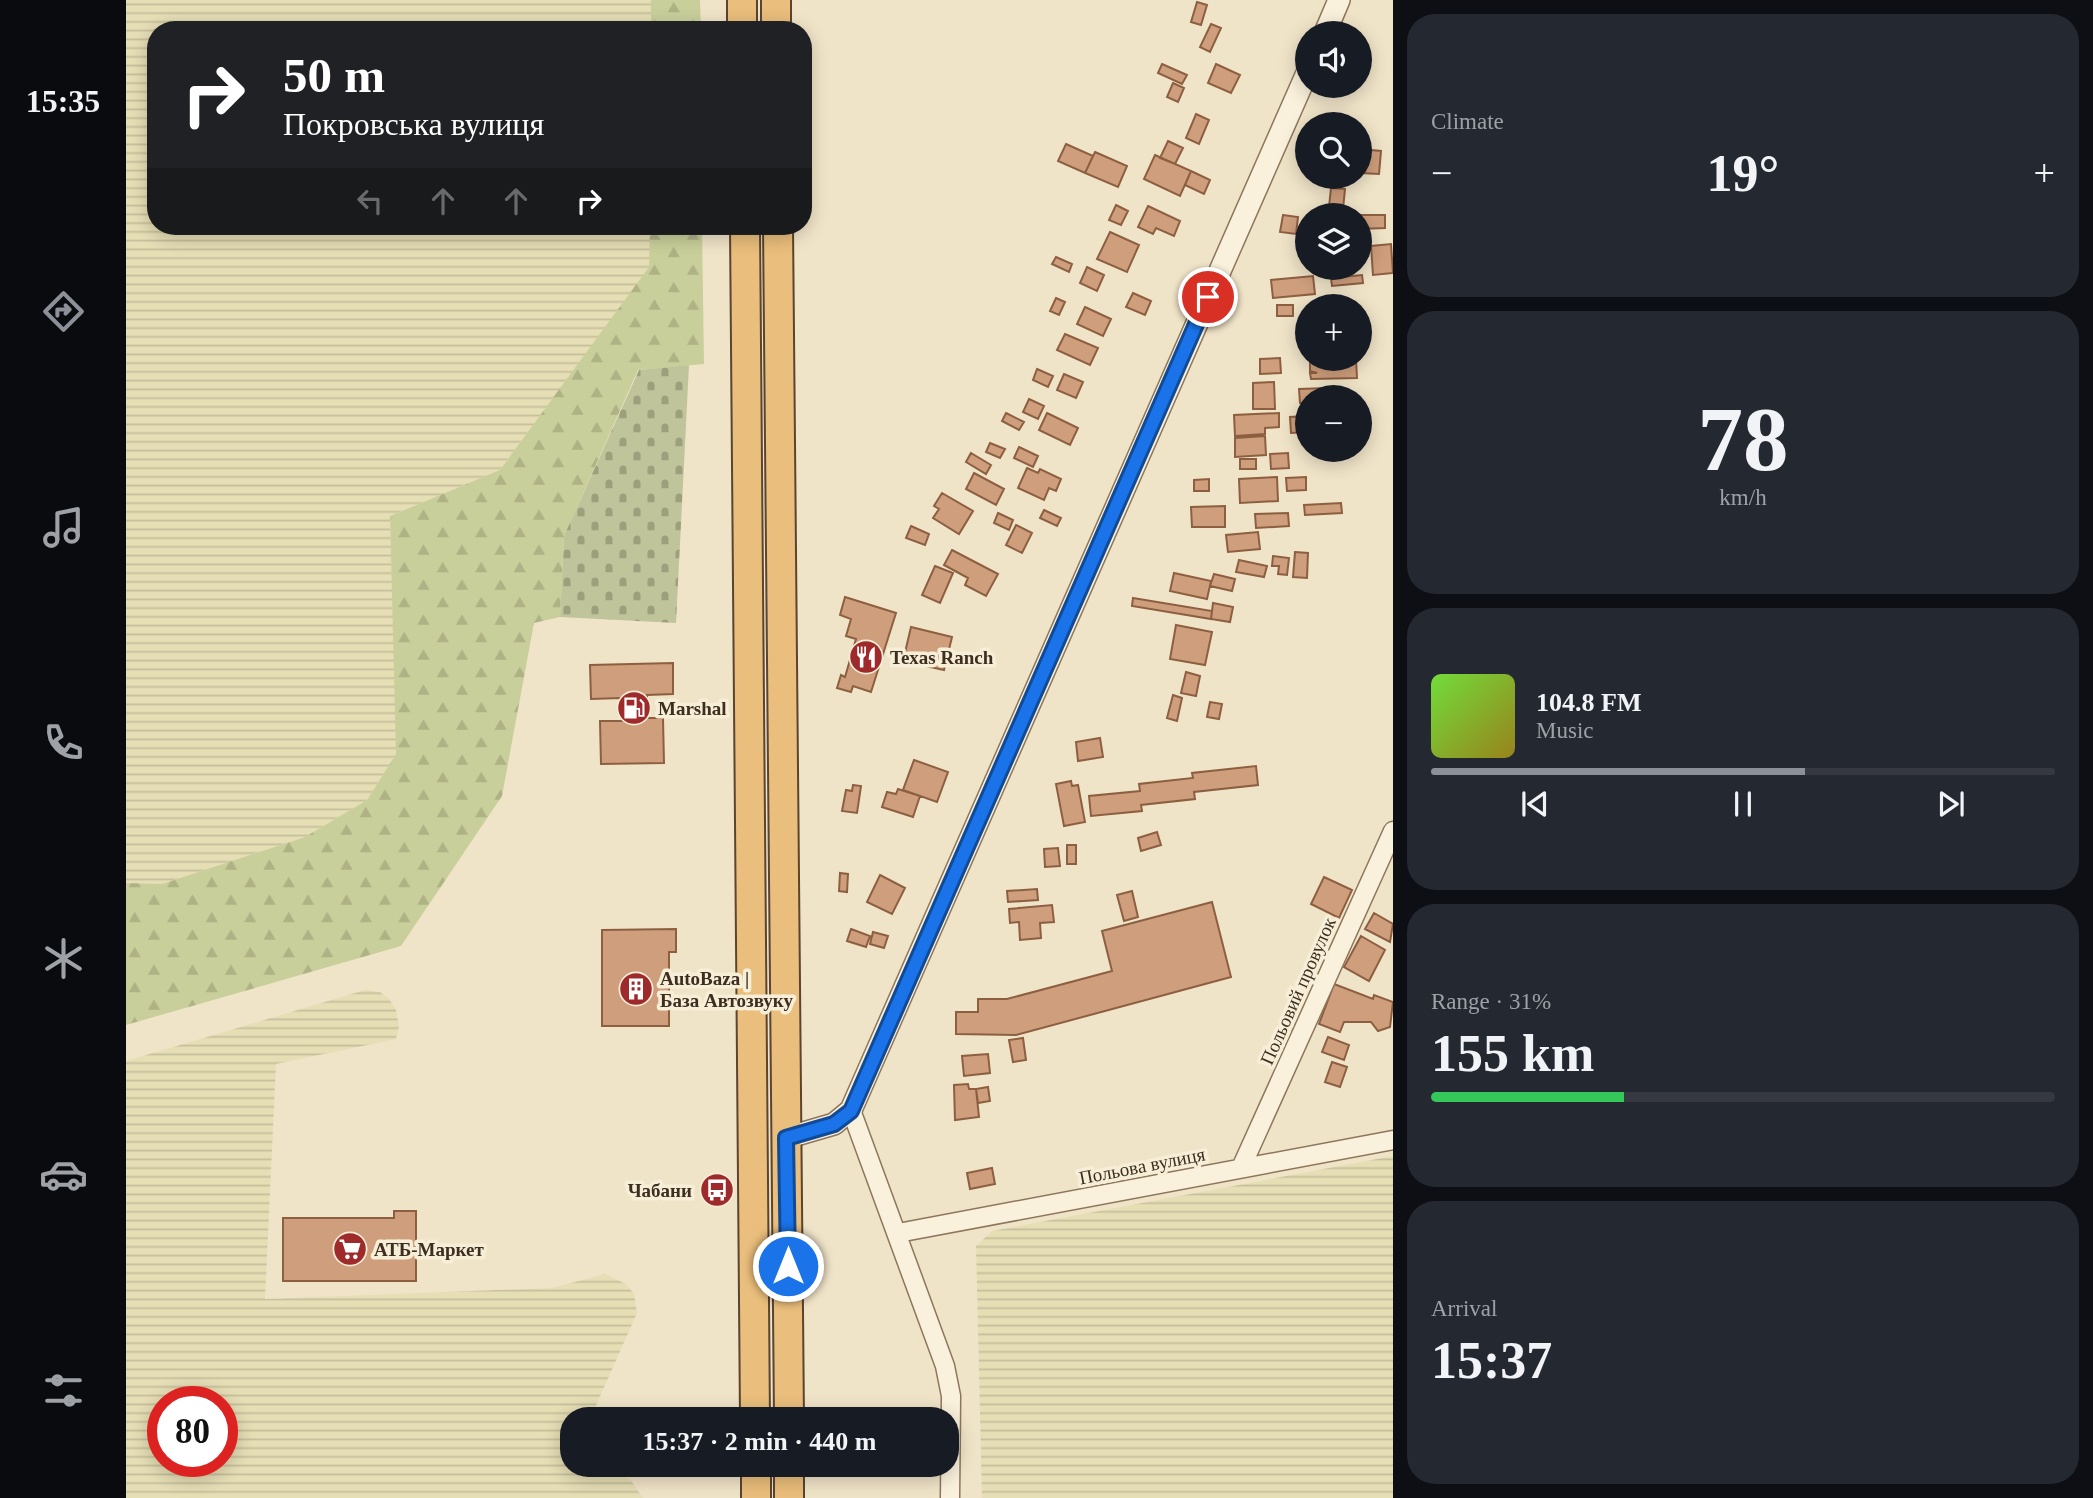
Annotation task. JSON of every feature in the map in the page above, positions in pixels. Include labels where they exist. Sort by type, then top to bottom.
[{"type":"highway","points":[[742,0],[742,21]]},
{"type":"highway","points":[[776,0],[776,21]]},
{"type":"highway","points":[[745,235],[755,1407]]},
{"type":"highway","points":[[778,235],[789,1407]]},
{"type":"highway","points":[[756,1477],[756,1498]]},
{"type":"highway","points":[[789,1477],[789,1498]]},
{"type":"street","points":[[1330,21],[1339,0]]},
{"type":"street","points":[[786,1138],[834,1124],[851,1111],[1296,98]]},
{"type":"street","name":"Польовий провулок","points":[[1241,1168],[1393,831]]},
{"type":"street","points":[[851,1111],[945,1366],[951,1396],[950,1498]]},
{"type":"street","name":"Польова вулиця","points":[[898,1233],[1393,1140]]},
{"type":"shaded area","points":[[126,0],[651,0],[651,21],[147,21],[147,235],[650,235],[650,267],[500,470],[390,516],[397,753],[367,800],[305,837],[162,884],[126,883]]},
{"type":"shaded area","points":[[365,990],[380,992],[396,1010],[399,1027],[396,1039],[276,1064],[265,1299],[552,1288],[605,1274],[626,1284],[634,1294],[637,1313],[595,1407],[560,1407],[560,1477],[626,1477],[643,1498],[126,1498],[126,1061]]},
{"type":"shaded area","points":[[1393,1156],[1393,1498],[982,1498],[976,1246],[992,1231]]},
{"type":"green space","points":[[651,0],[700,0],[701,21],[651,21]]},
{"type":"green space","points":[[650,235],[702,235],[704,364],[638,370],[564,536],[560,617],[534,623],[502,796],[401,946],[126,1025],[126,883],[162,884],[305,837],[367,800],[396,754],[390,516],[500,470],[649,267]]},
{"type":"green space","points":[[689,365],[676,623],[560,617],[564,536],[639,370]]},
{"type":"building","points":[[1197,2],[1207,5],[1201,25],[1191,22]]},
{"type":"building","points":[[1211,24],[1221,28],[1210,52],[1200,47]]},
{"type":"building","points":[[1162,64],[1187,75],[1182,84],[1158,73]]},
{"type":"building","points":[[1216,64],[1240,75],[1231,93],[1208,83]]},
{"type":"building","points":[[1173,83],[1184,88],[1178,102],[1167,97]]},
{"type":"building","points":[[1196,114],[1209,120],[1199,144],[1186,138]]},
{"type":"building","points":[[1168,141],[1183,148],[1175,164],[1160,158]]},
{"type":"building","points":[[1066,144],[1093,156],[1085,173],[1058,161]]},
{"type":"building","points":[[1372,150],[1381,151],[1379,174],[1372,174]]},
{"type":"building","points":[[1095,152],[1127,166],[1118,187],[1085,173]]},
{"type":"building","points":[[1155,155],[1191,171],[1180,196],[1144,179]]},
{"type":"building","points":[[1191,171],[1210,180],[1204,194],[1185,185]]},
{"type":"building","points":[[1331,189],[1345,189],[1344,203],[1329,203]]},
{"type":"building","points":[[1116,205],[1128,211],[1121,225],[1109,220]]},
{"type":"building","points":[[1148,206],[1180,221],[1174,236],[1156,228],[1153,234],[1138,227]]},
{"type":"building","points":[[1283,215],[1295,217],[1295,234],[1280,232]]},
{"type":"building","points":[[1372,215],[1385,215],[1385,228],[1372,229]]},
{"type":"building","points":[[1110,232],[1139,245],[1127,272],[1097,259]]},
{"type":"building","points":[[1391,244],[1393,273],[1373,275],[1372,246]]},
{"type":"building","points":[[1056,257],[1072,264],[1069,272],[1052,264]]},
{"type":"building","points":[[1087,267],[1104,275],[1097,291],[1080,283]]},
{"type":"building","points":[[1295,278],[1295,280],[1313,280],[1315,294],[1273,298],[1271,280]]},
{"type":"building","points":[[1331,280],[1363,280],[1363,283],[1332,286]]},
{"type":"building","points":[[1133,293],[1151,301],[1145,315],[1126,307]]},
{"type":"building","points":[[1056,298],[1065,302],[1059,315],[1050,311]]},
{"type":"building","points":[[1277,305],[1293,305],[1293,316],[1277,316]]},
{"type":"building","points":[[1085,307],[1111,319],[1103,336],[1077,324]]},
{"type":"building","points":[[1065,334],[1098,348],[1090,365],[1057,350]]},
{"type":"building","points":[[1280,358],[1281,373],[1260,374],[1260,359]]},
{"type":"building","points":[[1037,369],[1053,376],[1048,387],[1033,380]]},
{"type":"building","points":[[1310,371],[1357,371],[1357,378],[1311,379],[1310,373],[1317,373]]},
{"type":"building","points":[[1064,374],[1083,382],[1076,398],[1057,390]]},
{"type":"building","points":[[1274,382],[1275,409],[1253,409],[1253,383]]},
{"type":"building","points":[[1029,399],[1044,406],[1038,419],[1023,412]]},
{"type":"building","points":[[1006,413],[1024,422],[1019,430],[1002,421]]},
{"type":"building","points":[[1047,413],[1078,428],[1070,445],[1039,430]]},
{"type":"building","points":[[1279,413],[1279,427],[1265,428],[1265,434],[1235,436],[1234,415]]},
{"type":"building","points":[[1290,417],[1295,417],[1295,433],[1291,433]]},
{"type":"building","points":[[1265,436],[1266,455],[1235,457],[1235,438]]},
{"type":"building","points":[[990,443],[1005,449],[1000,458],[986,452]]},
{"type":"building","points":[[1019,447],[1038,456],[1033,467],[1014,458]]},
{"type":"building","points":[[971,453],[991,465],[986,474],[966,462]]},
{"type":"building","points":[[1288,453],[1289,468],[1271,469],[1270,454]]},
{"type":"building","points":[[1240,459],[1256,459],[1256,469],[1240,469]]},
{"type":"building","points":[[1027,468],[1038,473],[1040,469],[1061,479],[1056,491],[1049,488],[1044,500],[1018,488]]},
{"type":"building","points":[[974,473],[1004,489],[996,505],[966,489]]},
{"type":"building","points":[[1277,477],[1278,501],[1240,503],[1239,479]]},
{"type":"building","points":[[1306,477],[1306,490],[1287,491],[1286,478]]},
{"type":"building","points":[[1209,479],[1209,491],[1194,491],[1194,480]]},
{"type":"building","points":[[942,493],[973,511],[959,534],[933,518],[939,509],[934,506]]},
{"type":"building","points":[[1341,503],[1342,513],[1305,515],[1304,505]]},
{"type":"building","points":[[1225,506],[1225,527],[1192,527],[1191,507]]},
{"type":"building","points":[[1044,510],[1061,518],[1057,526],[1040,518]]},
{"type":"building","points":[[998,513],[1013,520],[1009,530],[994,523]]},
{"type":"building","points":[[1288,513],[1289,526],[1256,528],[1255,514]]},
{"type":"building","points":[[1016,525],[1032,533],[1022,553],[1006,545]]},
{"type":"building","points":[[911,526],[929,534],[925,545],[906,538]]},
{"type":"building","points":[[1258,532],[1260,549],[1228,552],[1226,535]]},
{"type":"building","points":[[952,550],[998,574],[986,596],[965,585],[968,578],[944,565]]},
{"type":"building","points":[[1295,552],[1308,553],[1307,578],[1293,577]]},
{"type":"building","points":[[1273,556],[1289,558],[1287,575],[1278,574],[1279,566],[1272,566]]},
{"type":"building","points":[[1239,560],[1267,566],[1264,577],[1236,572]]},
{"type":"building","points":[[935,566],[953,573],[940,603],[922,595]]},
{"type":"building","points":[[1174,573],[1211,581],[1207,599],[1170,591]]},
{"type":"building","points":[[1214,574],[1235,579],[1232,591],[1210,586]]},
{"type":"building","name":"Texas Ranch","points":[[845,597],[896,613],[871,692],[853,686],[851,692],[837,688],[841,675],[845,677],[856,639],[846,636],[851,619],[840,615]]},
{"type":"building","points":[[1133,598],[1212,611],[1211,619],[1132,606]]},
{"type":"building","points":[[1213,603],[1233,607],[1230,622],[1211,619]]},
{"type":"building","points":[[1176,625],[1212,632],[1205,665],[1170,659]]},
{"type":"building","points":[[911,627],[952,637],[944,670],[903,661]]},
{"type":"building","name":"Marshal","points":[[673,663],[673,694],[647,695],[647,718],[663,718],[664,763],[601,764],[600,721],[622,721],[621,698],[591,699],[590,665]]},
{"type":"building","points":[[1186,672],[1200,676],[1196,696],[1181,693]]},
{"type":"building","points":[[1173,695],[1182,698],[1177,721],[1167,718]]},
{"type":"building","points":[[1210,702],[1222,704],[1219,719],[1207,717]]},
{"type":"building","points":[[1100,738],[1103,757],[1078,761],[1076,742]]},
{"type":"building","points":[[914,760],[948,772],[937,802],[903,790]]},
{"type":"building","points":[[1256,766],[1258,785],[1194,792],[1195,799],[1141,805],[1142,811],[1091,816],[1089,796],[1140,791],[1139,784],[1193,778],[1192,773]]},
{"type":"building","points":[[1071,781],[1072,786],[1078,785],[1085,822],[1064,826],[1056,784]]},
{"type":"building","points":[[853,785],[861,786],[857,813],[842,811],[846,790],[852,791]]},
{"type":"building","points":[[898,789],[920,796],[913,817],[882,807],[887,792],[896,794]]},
{"type":"building","points":[[1157,832],[1161,845],[1141,851],[1138,838]]},
{"type":"building","points":[[1067,845],[1076,845],[1076,864],[1067,864]]},
{"type":"building","points":[[1058,848],[1060,866],[1045,867],[1044,849]]},
{"type":"building","points":[[840,873],[848,874],[847,892],[839,891]]},
{"type":"building","points":[[880,875],[905,888],[892,914],[867,902]]},
{"type":"building","points":[[1324,877],[1352,890],[1339,918],[1311,904]]},
{"type":"building","points":[[1037,889],[1038,900],[1008,902],[1007,891]]},
{"type":"building","points":[[1132,891],[1138,917],[1124,921],[1117,895]]},
{"type":"building","points":[[1212,902],[1231,977],[1016,1035],[956,1034],[956,1012],[978,1012],[978,999],[1007,999],[1112,971],[1102,931]]},
{"type":"building","points":[[1052,905],[1054,922],[1040,923],[1041,938],[1020,940],[1019,922],[1010,923],[1009,909]]},
{"type":"building","points":[[1374,913],[1393,924],[1390,942],[1365,929]]},
{"type":"building","name":"AutoBaza | База Автозвуку","points":[[676,929],[676,952],[669,952],[669,1026],[602,1026],[602,930]]},
{"type":"building","points":[[851,929],[870,936],[866,947],[847,941]]},
{"type":"building","points":[[873,932],[888,936],[884,948],[870,944]]},
{"type":"building","points":[[1361,936],[1385,950],[1369,981],[1344,967]]},
{"type":"building","points":[[1334,984],[1373,999],[1374,995],[1393,1002],[1390,1027],[1378,1031],[1371,1022],[1344,1022],[1340,1032],[1319,1024]]},
{"type":"building","points":[[1328,1037],[1349,1045],[1344,1060],[1322,1052]]},
{"type":"building","points":[[1023,1038],[1026,1060],[1013,1062],[1009,1040]]},
{"type":"building","points":[[988,1054],[990,1073],[964,1076],[962,1056]]},
{"type":"building","points":[[1332,1062],[1347,1067],[1340,1087],[1325,1082]]},
{"type":"building","points":[[968,1084],[969,1089],[976,1089],[979,1117],[955,1120],[954,1085]]},
{"type":"building","points":[[988,1087],[990,1101],[978,1103],[976,1089]]},
{"type":"building","points":[[992,1168],[995,1184],[970,1189],[967,1173]]},
{"type":"building","name":"АТБ-Маркет","points":[[394,1211],[416,1211],[416,1281],[283,1281],[283,1218],[394,1218]]},
{"type":"place","name":"Texas Ranch","points":[[866,657]]},
{"type":"place","name":"Marshal","points":[[634,708]]},
{"type":"place","name":"AutoBaza | База Автозвуку","points":[[636,989]]},
{"type":"place","name":"Чабани","points":[[717,1190]]},
{"type":"place","name":"АТБ-Маркет","points":[[350,1249]]},
{"type":"route","points":[[788,1266],[786,1138],[834,1124],[851,1111],[1208,297]]}]
